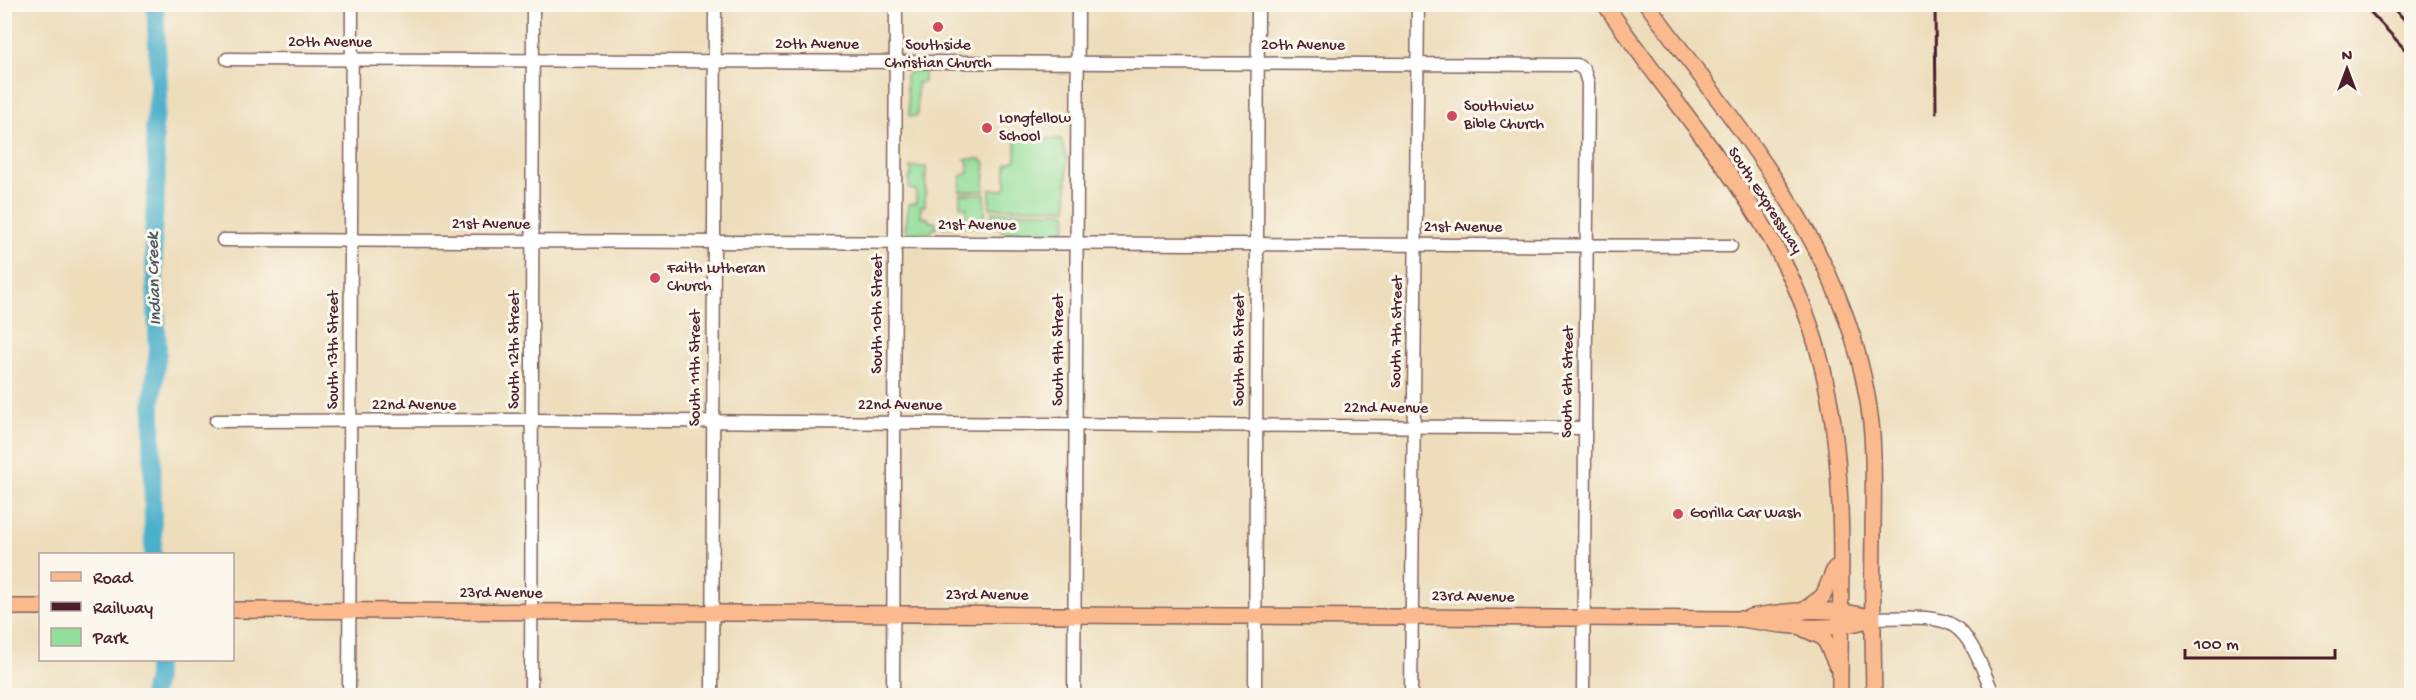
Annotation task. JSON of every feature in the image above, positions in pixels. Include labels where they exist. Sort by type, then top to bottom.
[{"type":"main road","name":"South Expressway","points":[[1605,4],[1749,204],[1798,292],[1814,335],[1831,398],[1838,451],[1840,696]]},
{"type":"main road","name":"South Expressway","points":[[1647,4],[1788,198],[1808,230],[1836,290],[1860,363],[1871,424],[1874,696]]},
{"type":"main road","points":[[1800,613],[1814,604],[1828,588],[1834,575],[1840,544]]},
{"type":"main road","points":[[4,607],[39,607]]},
{"type":"main road","name":"23rd Avenue","points":[[234,610],[1412,615],[1742,619],[1786,625],[1872,618]]},
{"type":"main road","name":"23rd Avenue","points":[[1742,619],[1771,613],[1800,613],[1839,619]]},
{"type":"main road","points":[[1786,625],[1815,633],[1824,638],[1834,658],[1840,680]]},
{"type":"street","name":"South 13th Street","points":[[349,696],[352,4]]},
{"type":"street","name":"South 12th Street","points":[[531,696],[533,4]]},
{"type":"street","name":"South 11th Street","points":[[712,696],[711,423],[715,4]]},
{"type":"street","name":"South 10th Street","points":[[893,696],[896,4]]},
{"type":"street","name":"South 9th Street","points":[[1074,696],[1078,4]]},
{"type":"street","name":"South 8th Street","points":[[1255,696],[1258,4]]},
{"type":"street","name":"South 7th Street","points":[[1411,696],[1418,4]]},
{"type":"street","name":"20th Avenue","points":[[227,59],[1568,64],[1577,65],[1584,70]]},
{"type":"street","name":"South 6th Street","points":[[1583,696],[1588,83],[1584,70]]},
{"type":"street","name":"21st Avenue","points":[[223,240],[1731,246]]},
{"type":"street","name":"22nd Avenue","points":[[216,421],[350,423],[531,420],[1585,428]]},
{"type":"street","name":"23rd Avenue","points":[[1872,618],[1928,616],[1957,625],[1976,651],[1994,696]]},
{"type":"green space","points":[[912,70],[924,70],[924,82],[917,83],[917,116],[909,116],[906,76]]},
{"type":"green space","points":[[1016,139],[1061,139],[1067,159],[1067,208],[990,208],[990,189],[1003,190],[1006,186],[1006,164],[1016,160]]},
{"type":"green space","points":[[965,159],[980,159],[985,163],[984,191],[960,191],[961,176],[968,173],[968,162]]},
{"type":"green space","points":[[910,167],[926,167],[925,206],[921,206],[921,217],[928,218],[929,222],[935,222],[937,227],[929,233],[908,233],[905,230],[909,204],[916,203],[916,190],[909,189],[909,176],[912,176]]},
{"type":"green space","points":[[960,194],[985,194],[985,226],[970,227],[970,221],[967,221],[967,227],[942,227],[942,218],[964,218],[966,215],[967,208],[960,206]]},
{"type":"green space","points":[[992,212],[1067,212],[1066,226],[1060,233],[1005,233],[998,227],[990,226]]},
{"type":"waterway","name":"Indian Creek","points":[[153,553],[152,403],[158,351],[153,235],[157,175],[154,128],[159,90],[155,4]]},
{"type":"waterway","name":"Indian Creek","points":[[152,696],[156,678],[156,661]]},
{"type":"railway","points":[[1935,4],[1936,113]]},
{"type":"railway","points":[[2363,4],[2412,57]]},
{"type":"railway","points":[[2390,4],[2412,28]]},
{"type":"place","name":"Southside Christian Church","points":[[938,27]]},
{"type":"place","name":"Southview Bible Church","points":[[1452,116]]},
{"type":"place","name":"Longfellow School","points":[[987,128]]},
{"type":"place","name":"Faith Lutheran Church","points":[[655,278]]},
{"type":"place","name":"Gorilla Car Wash","points":[[1678,514]]}]
